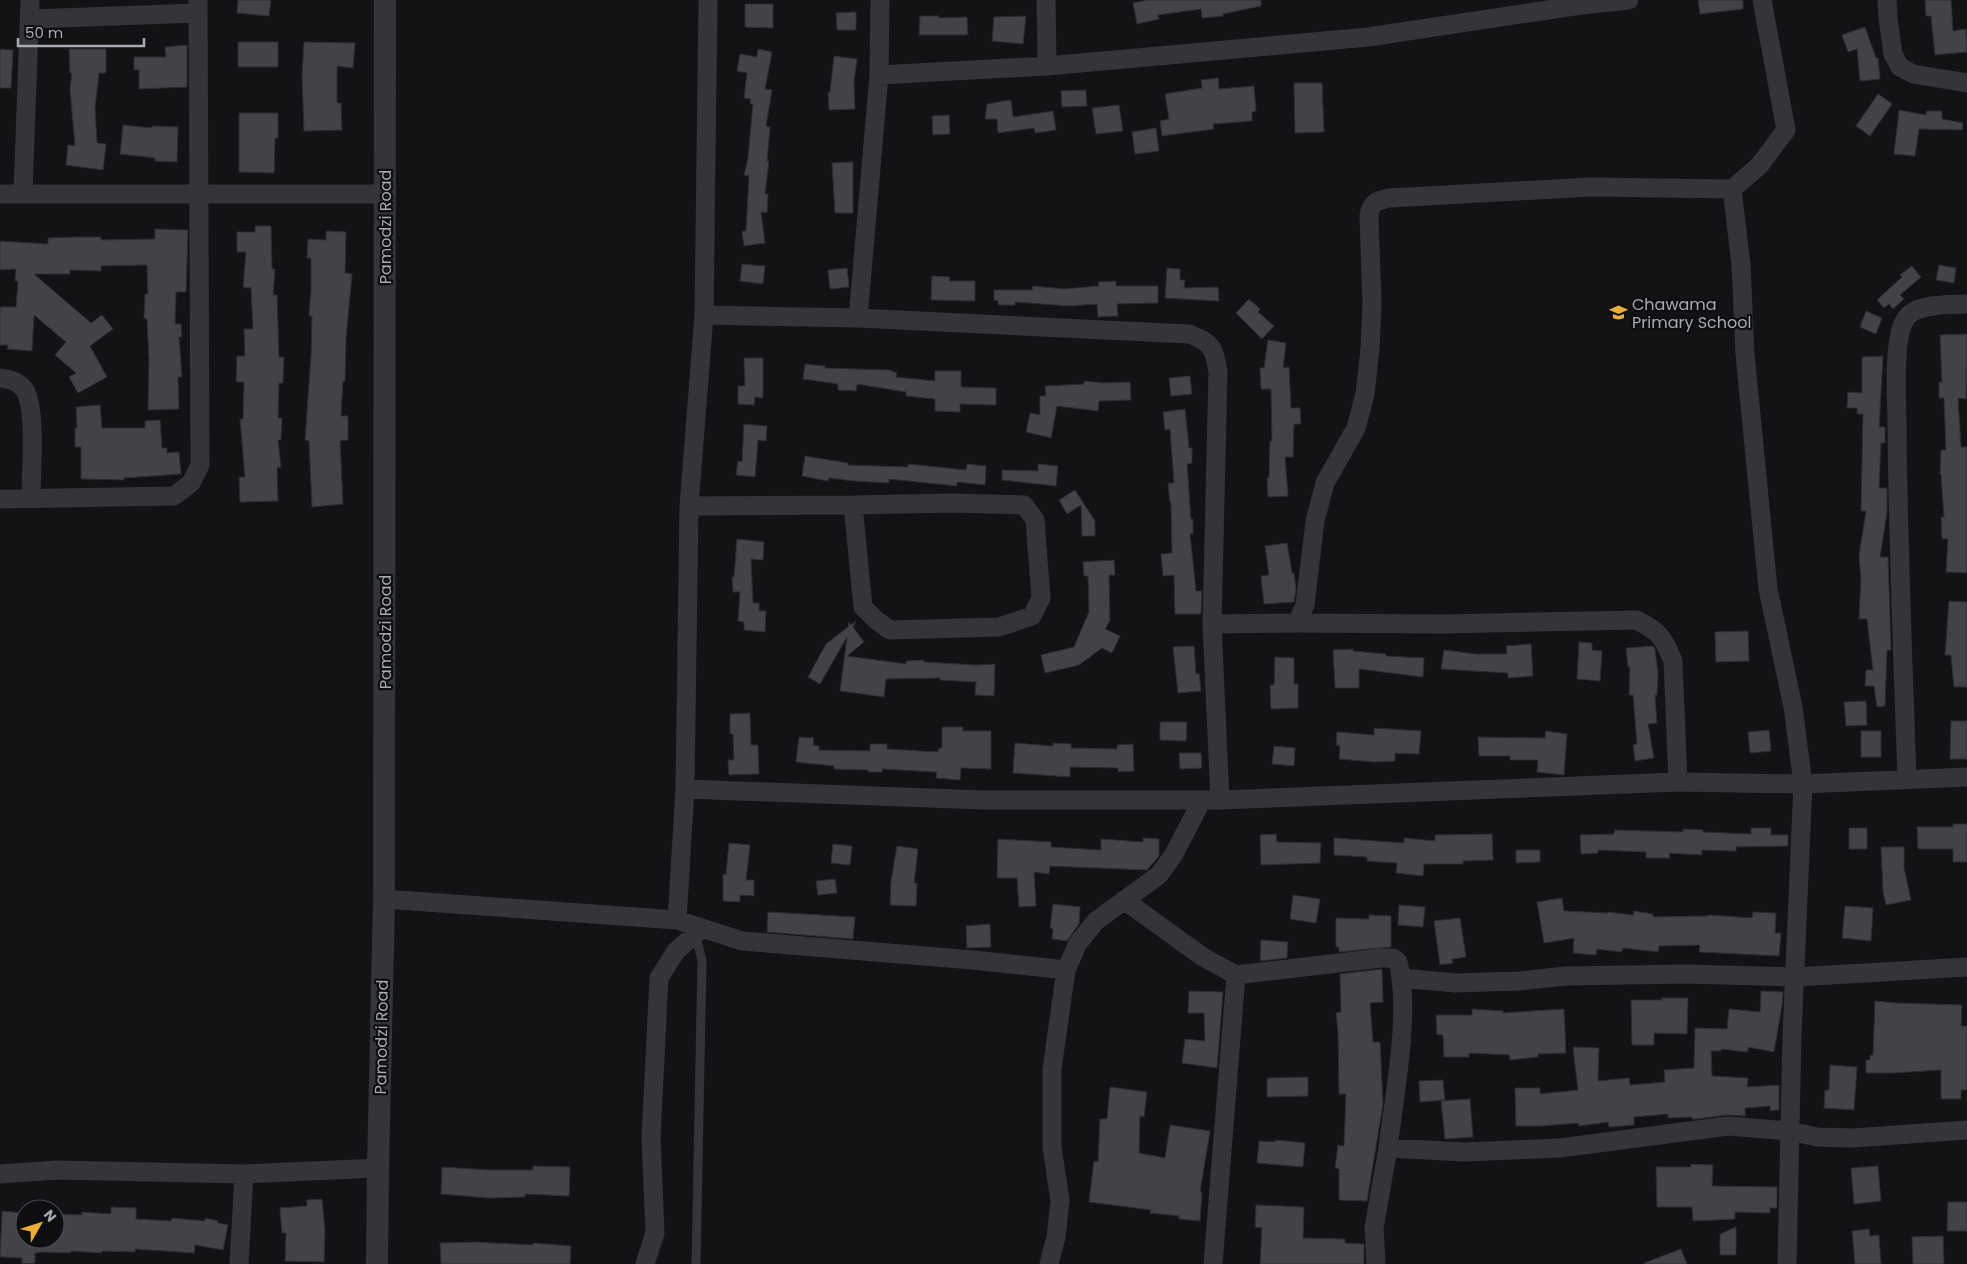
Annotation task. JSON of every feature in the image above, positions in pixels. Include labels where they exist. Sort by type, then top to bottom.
[{"type":"street","points":[[23,194],[30,0]]},
{"type":"street","name":"Pamodzi Road","points":[[377,1264],[384,899],[385,0]]},
{"type":"street","points":[[644,1264],[655,1233],[651,1137],[659,978],[689,926],[685,789],[689,506],[704,315],[708,0]]},
{"type":"street","points":[[858,318],[879,76],[880,0]]},
{"type":"street","points":[[1046,0],[1047,66]]},
{"type":"street","points":[[879,76],[1047,66],[1368,37],[1581,5],[1629,0]]},
{"type":"street","points":[[1297,623],[1305,605],[1314,528],[1325,483],[1356,428],[1365,394],[1372,304],[1369,216],[1371,207],[1377,200],[1389,198],[1591,187],[1732,189],[1759,166],[1786,130],[1762,0]]},
{"type":"street","points":[[1887,0],[1893,54],[1900,68],[1913,74],[1967,83]]},
{"type":"street","points":[[0,498],[174,496],[191,484],[200,465],[197,194],[198,6],[30,19]]},
{"type":"street","points":[[1732,189],[1741,264],[1745,354],[1768,589],[1793,707],[1803,784],[1787,1264]]},
{"type":"street","points":[[0,194],[386,194]]},
{"type":"street","points":[[1906,778],[1898,504],[1897,358],[1900,334],[1907,317],[1923,307],[1967,304]]},
{"type":"street","points":[[704,315],[858,318],[1188,334],[1204,340],[1215,352],[1218,372],[1212,624],[1211,800],[1159,875],[1096,921],[1078,943],[1066,970],[1052,1069],[1052,1146],[1060,1201],[1056,1237],[1049,1264]]},
{"type":"street","points":[[0,378],[17,382],[25,391],[32,410],[31,497]]},
{"type":"street","points":[[689,506],[953,502],[1024,505],[1035,520],[1041,598],[1032,616],[999,627],[890,630],[863,607],[853,505]]},
{"type":"street","points":[[1212,624],[1442,624],[1636,620],[1652,627],[1662,637],[1666,642],[1673,661],[1678,782]]},
{"type":"street","points":[[685,789],[983,800],[1211,800],[1678,782],[1803,784],[1906,778],[1967,777]]},
{"type":"street","points":[[384,899],[689,926],[742,941],[973,960],[1066,970]]},
{"type":"street","points":[[1124,900],[1202,957],[1236,975],[1382,958],[1393,958],[1398,962],[1402,978],[1401,1032],[1388,1148],[1374,1228],[1376,1264]]},
{"type":"street","points":[[1402,978],[1455,983],[1566,976],[1686,974],[1796,977],[1967,967]]},
{"type":"street","points":[[1213,1264],[1236,975]]},
{"type":"street","points":[[1388,1148],[1464,1152],[1560,1148],[1728,1126],[1790,1131],[1817,1137],[1853,1138],[1967,1130]]},
{"type":"street","points":[[0,1174],[57,1170],[244,1174],[378,1168]]},
{"type":"street","points":[[239,1264],[244,1174]]},
{"type":"lane","points":[[689,926],[702,960],[696,1264]]},
{"type":"building","points":[[238,0],[271,0],[269,16],[237,13]]},
{"type":"building","points":[[1147,0],[1261,0],[1261,6],[1223,14],[1223,16],[1202,18],[1201,9],[1158,15],[1159,19],[1137,24],[1133,3]]},
{"type":"building","points":[[1698,0],[1743,0],[1743,9],[1700,14]]},
{"type":"building","points":[[1925,0],[1951,0],[1953,31],[1966,29],[1967,52],[1935,55],[1931,16],[1926,16]]},
{"type":"building","points":[[745,4],[773,4],[773,28],[745,27]]},
{"type":"building","points":[[856,12],[856,30],[837,30],[836,13]]},
{"type":"building","points":[[920,16],[939,16],[939,18],[967,17],[968,35],[919,35]]},
{"type":"building","points":[[1026,16],[1023,44],[992,41],[994,17]]},
{"type":"building","points":[[1865,27],[1876,58],[1878,58],[1880,79],[1860,81],[1857,49],[1848,52],[1842,35]]},
{"type":"building","points":[[238,42],[278,42],[278,67],[238,67]]},
{"type":"building","points":[[304,42],[355,43],[353,68],[337,66],[337,103],[341,103],[342,130],[304,131],[302,76]]},
{"type":"building","points":[[187,45],[187,87],[139,89],[139,70],[134,70],[134,57],[166,57],[165,47]]},
{"type":"building","points":[[0,49],[13,50],[11,88],[0,88]]},
{"type":"building","points":[[69,49],[106,49],[106,73],[99,73],[95,108],[97,143],[106,144],[103,170],[66,165],[68,145],[75,146],[70,89],[72,73],[70,73]]},
{"type":"building","points":[[758,49],[772,52],[765,89],[772,90],[766,126],[770,127],[767,161],[769,161],[765,194],[768,194],[767,213],[761,212],[765,243],[744,246],[742,231],[746,231],[749,176],[744,175],[748,158],[753,104],[750,104],[751,99],[744,98],[747,73],[737,71],[740,54],[757,57]]},
{"type":"building","points":[[834,56],[857,59],[854,82],[855,109],[829,110],[828,92],[830,92]]},
{"type":"building","points":[[1218,78],[1219,89],[1254,86],[1256,111],[1252,112],[1252,121],[1213,124],[1214,129],[1162,136],[1160,121],[1169,119],[1165,94],[1202,88],[1201,80]]},
{"type":"building","points":[[1294,83],[1322,83],[1324,132],[1295,133]]},
{"type":"building","points":[[1086,90],[1087,106],[1062,107],[1061,91]]},
{"type":"building","points":[[1878,94],[1892,104],[1870,136],[1856,126]]},
{"type":"building","points":[[1011,100],[1013,117],[1053,111],[1056,130],[1035,133],[1034,128],[998,133],[997,119],[985,119],[987,104]]},
{"type":"building","points":[[1119,105],[1123,131],[1096,134],[1092,108]]},
{"type":"building","points":[[1899,110],[1926,115],[1926,111],[1942,111],[1942,119],[1963,123],[1962,130],[1919,129],[1915,156],[1894,154]]},
{"type":"building","points":[[239,113],[278,113],[278,138],[275,138],[274,173],[239,172]]},
{"type":"building","points":[[949,115],[950,134],[933,135],[932,116]]},
{"type":"building","points":[[123,125],[152,128],[152,126],[178,127],[177,162],[155,161],[155,158],[120,154]]},
{"type":"building","points":[[1156,128],[1159,151],[1135,154],[1132,132]]},
{"type":"building","points":[[853,162],[853,213],[835,213],[832,163]]},
{"type":"building","points":[[255,226],[271,226],[272,269],[275,269],[273,295],[277,295],[279,357],[284,357],[283,383],[279,383],[278,418],[282,418],[281,440],[278,440],[281,467],[277,468],[278,501],[240,502],[239,477],[245,477],[240,419],[243,419],[244,382],[236,382],[237,356],[245,356],[244,329],[253,329],[251,288],[243,287],[246,252],[237,252],[237,232],[255,232]]},
{"type":"building","points":[[155,229],[188,230],[186,292],[176,292],[175,324],[181,324],[182,337],[179,337],[182,377],[178,377],[179,409],[148,410],[149,359],[147,319],[144,318],[145,294],[148,294],[147,265],[101,266],[101,271],[70,270],[70,274],[34,274],[91,323],[102,315],[113,329],[90,346],[107,377],[78,393],[69,377],[76,373],[55,355],[66,342],[34,315],[32,351],[7,349],[8,345],[0,345],[0,307],[16,307],[18,281],[15,281],[16,269],[0,270],[0,241],[48,244],[48,238],[101,237],[101,240],[155,239]]},
{"type":"building","points":[[326,231],[346,232],[345,273],[352,274],[341,416],[348,416],[348,440],[340,441],[343,504],[312,507],[309,441],[305,440],[312,316],[309,316],[311,258],[307,258],[308,239],[326,240]]},
{"type":"building","points":[[742,264],[765,266],[763,284],[740,281]]},
{"type":"building","points":[[1939,265],[1956,268],[1954,283],[1936,280]]},
{"type":"building","points":[[1912,266],[1921,277],[1900,295],[1904,299],[1893,309],[1889,304],[1884,308],[1877,300],[1902,277],[1900,275]]},
{"type":"building","points":[[847,268],[849,287],[830,289],[828,270]]},
{"type":"building","points":[[1167,268],[1180,269],[1180,280],[1185,280],[1184,288],[1218,287],[1219,301],[1165,298]]},
{"type":"building","points":[[932,276],[950,277],[949,281],[975,281],[975,301],[931,300]]},
{"type":"building","points":[[1116,281],[1116,286],[1158,286],[1158,303],[1117,304],[1118,316],[1098,317],[1097,304],[1069,306],[1015,302],[1015,305],[998,305],[998,301],[994,300],[994,290],[1032,290],[1033,286],[1064,289],[1099,286],[1098,282]]},
{"type":"building","points":[[1249,299],[1260,309],[1258,312],[1274,326],[1262,339],[1236,313]]},
{"type":"building","points":[[1866,311],[1882,318],[1876,334],[1860,327]]},
{"type":"building","points":[[1967,334],[1966,399],[1958,398],[1961,447],[1967,447],[1967,573],[1946,572],[1948,539],[1942,539],[1941,517],[1944,517],[1940,474],[1941,450],[1946,450],[1944,398],[1939,398],[1939,382],[1942,382],[1940,335]]},
{"type":"building","points":[[1268,340],[1286,343],[1283,368],[1289,367],[1291,408],[1300,408],[1301,424],[1294,424],[1293,457],[1285,457],[1288,496],[1268,497],[1267,478],[1269,478],[1270,441],[1272,441],[1271,389],[1261,389],[1260,368],[1264,368]]},
{"type":"building","points":[[1883,356],[1879,427],[1885,427],[1885,443],[1881,443],[1879,488],[1887,488],[1887,512],[1880,557],[1888,557],[1891,650],[1887,650],[1885,706],[1877,707],[1874,686],[1865,686],[1866,670],[1873,670],[1867,619],[1859,619],[1861,579],[1859,556],[1866,511],[1861,511],[1863,414],[1857,414],[1857,408],[1847,408],[1848,392],[1862,393],[1862,357]]},
{"type":"building","points":[[744,358],[763,358],[763,398],[755,397],[754,405],[738,404],[738,386],[745,386]]},
{"type":"building","points":[[805,364],[825,366],[825,368],[889,370],[897,373],[896,377],[935,381],[935,371],[961,371],[961,387],[996,388],[996,405],[960,404],[960,412],[935,411],[935,399],[906,396],[906,392],[857,384],[856,391],[838,390],[838,384],[803,379]]},
{"type":"building","points":[[1190,376],[1192,394],[1171,396],[1169,378]]},
{"type":"building","points":[[1084,381],[1103,383],[1130,382],[1131,400],[1099,401],[1098,411],[1057,406],[1051,438],[1026,432],[1030,413],[1040,415],[1040,396],[1046,396],[1045,386],[1084,384]]},
{"type":"building","points":[[100,405],[102,428],[145,428],[145,421],[160,420],[162,448],[167,448],[167,453],[179,452],[181,474],[124,478],[124,480],[81,479],[81,447],[75,447],[75,428],[77,428],[76,407]]},
{"type":"building","points":[[1185,409],[1189,448],[1192,448],[1192,463],[1187,464],[1191,519],[1193,519],[1193,534],[1190,534],[1196,591],[1202,591],[1201,614],[1175,614],[1174,575],[1163,576],[1161,554],[1172,553],[1171,502],[1168,483],[1174,483],[1170,429],[1165,430],[1163,412]]},
{"type":"building","points":[[744,424],[767,426],[766,441],[758,440],[755,477],[736,475],[738,461],[742,462]]},
{"type":"building","points":[[805,456],[848,463],[848,465],[908,467],[908,464],[966,470],[967,464],[986,466],[985,485],[957,482],[957,486],[889,479],[889,483],[829,478],[828,481],[802,476]]},
{"type":"building","points":[[1038,464],[1058,466],[1056,486],[1002,480],[1002,470],[1038,471]]},
{"type":"building","points":[[1075,490],[1095,521],[1095,536],[1082,536],[1081,505],[1067,514],[1059,500]]},
{"type":"building","points":[[737,539],[764,542],[763,560],[751,559],[753,603],[759,603],[759,611],[766,611],[765,632],[744,630],[744,622],[738,621],[740,592],[733,592],[732,577],[734,577]]},
{"type":"building","points":[[1287,543],[1296,589],[1294,602],[1264,604],[1261,576],[1269,575],[1265,546]]},
{"type":"building","points":[[1114,560],[1115,575],[1109,575],[1110,620],[1105,629],[1120,636],[1112,653],[1102,648],[1079,665],[1045,673],[1041,655],[1074,647],[1089,612],[1088,576],[1084,576],[1083,562]]},
{"type":"building","points":[[1949,601],[1967,602],[1967,687],[1954,687],[1951,655],[1945,655]]},
{"type":"building","points":[[856,621],[853,627],[864,642],[847,656],[906,664],[906,661],[924,660],[924,662],[976,665],[995,664],[994,696],[975,695],[976,682],[940,680],[940,678],[886,679],[884,697],[840,691],[847,637],[820,684],[808,677],[826,644],[848,627],[849,622],[851,625]]},
{"type":"building","points":[[1748,631],[1749,661],[1716,662],[1715,632]]},
{"type":"building","points":[[1579,642],[1592,643],[1592,650],[1602,651],[1600,681],[1577,679]]},
{"type":"building","points":[[1531,644],[1533,676],[1508,678],[1508,673],[1441,669],[1444,650],[1476,654],[1507,654],[1506,646]]},
{"type":"building","points":[[1194,646],[1196,674],[1199,673],[1201,691],[1178,693],[1173,647]]},
{"type":"building","points":[[1653,646],[1658,674],[1657,695],[1655,695],[1657,723],[1648,724],[1654,758],[1635,761],[1633,745],[1637,744],[1633,695],[1629,695],[1630,667],[1628,667],[1626,648]]},
{"type":"building","points":[[1353,649],[1353,651],[1386,654],[1386,656],[1424,658],[1423,677],[1359,669],[1359,688],[1335,688],[1333,650]]},
{"type":"building","points":[[1275,657],[1294,658],[1294,684],[1298,684],[1298,708],[1271,709],[1270,685],[1274,685]]},
{"type":"building","points":[[1866,701],[1867,725],[1846,726],[1844,702]]},
{"type":"building","points":[[750,713],[751,745],[758,745],[759,774],[729,775],[728,760],[734,760],[733,734],[730,734],[730,714]]},
{"type":"building","points":[[1951,721],[1967,721],[1967,759],[1950,759]]},
{"type":"building","points":[[1160,722],[1187,722],[1186,741],[1160,740]]},
{"type":"building","points":[[942,727],[963,727],[963,731],[991,731],[991,769],[961,768],[960,780],[936,778],[937,772],[882,769],[882,772],[868,772],[868,770],[834,769],[834,766],[796,762],[799,737],[814,738],[813,745],[819,746],[819,750],[870,751],[870,744],[887,744],[887,749],[938,752],[939,748],[942,748]]},
{"type":"building","points":[[1374,728],[1421,731],[1419,754],[1395,753],[1395,761],[1375,762],[1339,759],[1340,746],[1336,745],[1337,732],[1374,735]]},
{"type":"building","points":[[1769,730],[1771,751],[1750,753],[1748,732]]},
{"type":"building","points":[[1546,731],[1567,734],[1564,775],[1537,772],[1538,760],[1510,760],[1510,756],[1479,756],[1478,737],[1545,738]]},
{"type":"building","points":[[1861,731],[1881,731],[1881,757],[1861,757]]},
{"type":"building","points":[[1015,743],[1053,746],[1053,743],[1071,744],[1071,748],[1117,749],[1117,745],[1133,744],[1134,771],[1118,772],[1118,768],[1070,767],[1070,777],[1013,773]]},
{"type":"building","points":[[1274,746],[1295,748],[1294,766],[1272,764]]},
{"type":"building","points":[[1179,753],[1201,753],[1202,768],[1180,769]]},
{"type":"building","points":[[1953,824],[1967,824],[1967,862],[1953,862],[1953,849],[1918,849],[1917,827],[1953,827]]},
{"type":"building","points":[[1751,828],[1771,828],[1771,835],[1788,835],[1788,846],[1736,847],[1736,851],[1702,850],[1702,855],[1669,853],[1670,858],[1646,858],[1646,852],[1598,850],[1598,853],[1581,854],[1580,835],[1614,834],[1615,830],[1683,832],[1683,829],[1703,830],[1703,832],[1751,834]]},
{"type":"building","points":[[1849,828],[1867,828],[1867,849],[1849,849]]},
{"type":"building","points":[[1276,834],[1277,842],[1321,843],[1320,863],[1261,865],[1260,835]]},
{"type":"building","points":[[1492,834],[1493,860],[1463,861],[1463,864],[1424,864],[1423,876],[1396,873],[1397,863],[1367,861],[1367,857],[1334,855],[1334,838],[1404,843],[1404,838],[1435,841],[1435,835]]},
{"type":"building","points":[[1143,838],[1159,839],[1159,856],[1147,870],[1050,866],[1049,874],[1034,872],[1036,906],[1019,907],[1017,878],[997,878],[998,839],[1051,842],[1051,847],[1101,850],[1101,839],[1143,842]]},
{"type":"building","points":[[729,843],[750,845],[746,880],[754,880],[754,896],[740,895],[740,902],[723,901],[723,874],[726,875]]},
{"type":"building","points":[[833,844],[852,846],[850,865],[831,863]]},
{"type":"building","points":[[897,846],[918,849],[914,883],[917,883],[916,906],[890,905],[891,881]]},
{"type":"building","points":[[1881,847],[1904,847],[1904,868],[1911,900],[1886,905],[1883,891]]},
{"type":"building","points":[[1516,850],[1540,850],[1540,862],[1516,863]]},
{"type":"building","points":[[835,879],[837,893],[818,895],[816,881]]},
{"type":"building","points":[[1293,895],[1320,899],[1316,923],[1290,919]]},
{"type":"building","points":[[1562,898],[1564,911],[1608,912],[1633,915],[1634,911],[1653,914],[1653,917],[1708,915],[1752,918],[1753,912],[1776,913],[1775,933],[1781,933],[1779,956],[1699,952],[1700,945],[1659,946],[1658,952],[1623,948],[1622,952],[1597,949],[1596,955],[1573,953],[1574,938],[1544,943],[1537,902]]},
{"type":"building","points":[[1053,904],[1080,907],[1079,924],[1067,941],[1052,939],[1053,929],[1050,928]]},
{"type":"building","points":[[1399,905],[1425,907],[1423,927],[1398,925]]},
{"type":"building","points":[[1845,906],[1873,908],[1871,941],[1842,938]]},
{"type":"building","points":[[768,912],[855,917],[853,939],[767,932]]},
{"type":"building","points":[[1369,915],[1391,916],[1391,947],[1339,952],[1339,947],[1336,947],[1336,918],[1369,919]]},
{"type":"building","points":[[1460,918],[1466,957],[1452,959],[1453,963],[1440,965],[1434,921]]},
{"type":"building","points":[[990,924],[991,947],[967,948],[966,926]]},
{"type":"building","points":[[1261,940],[1288,942],[1287,958],[1260,961]]},
{"type":"building","points":[[1382,969],[1383,1002],[1370,1003],[1373,1042],[1380,1042],[1383,1104],[1367,1201],[1339,1200],[1339,1169],[1335,1168],[1338,1145],[1344,1146],[1346,1094],[1339,1094],[1336,1013],[1341,1012],[1340,974]]},
{"type":"building","points":[[1189,991],[1223,992],[1217,1068],[1182,1063],[1185,1039],[1205,1041],[1204,1013],[1188,1013]]},
{"type":"building","points":[[1761,991],[1783,992],[1774,1052],[1748,1047],[1748,1052],[1721,1049],[1721,1051],[1711,1051],[1712,1076],[1748,1078],[1747,1087],[1779,1085],[1779,1110],[1770,1111],[1770,1106],[1745,1108],[1745,1116],[1727,1115],[1697,1119],[1692,1119],[1692,1117],[1668,1118],[1668,1114],[1634,1117],[1634,1125],[1609,1127],[1608,1122],[1579,1126],[1578,1123],[1516,1126],[1515,1088],[1540,1088],[1540,1094],[1578,1090],[1573,1047],[1599,1048],[1598,1081],[1629,1078],[1630,1085],[1665,1082],[1664,1070],[1694,1068],[1695,1028],[1727,1029],[1729,1009],[1760,1012]]},
{"type":"building","points":[[1662,998],[1688,998],[1687,1034],[1654,1033],[1654,1045],[1632,1045],[1631,1000],[1662,1000]]},
{"type":"building","points":[[1875,1001],[1962,1005],[1961,1026],[1967,1026],[1967,1090],[1961,1090],[1961,1099],[1941,1099],[1941,1070],[1866,1073],[1866,1060],[1870,1060],[1870,1055],[1873,1055]]},
{"type":"building","points":[[1472,1009],[1503,1011],[1503,1013],[1564,1009],[1566,1053],[1538,1054],[1538,1057],[1510,1060],[1509,1055],[1469,1053],[1469,1057],[1444,1057],[1443,1035],[1437,1035],[1436,1015],[1472,1015]]},
{"type":"building","points":[[1830,1065],[1857,1067],[1854,1110],[1824,1108],[1825,1090],[1829,1090]]},
{"type":"building","points":[[1308,1077],[1308,1096],[1267,1097],[1267,1078]]},
{"type":"building","points":[[1443,1080],[1445,1100],[1420,1102],[1419,1081]]},
{"type":"building","points":[[1110,1087],[1147,1092],[1144,1117],[1140,1116],[1139,1153],[1165,1158],[1170,1125],[1210,1131],[1200,1192],[1202,1192],[1200,1221],[1179,1219],[1179,1216],[1150,1213],[1151,1210],[1089,1202],[1094,1161],[1098,1162],[1100,1119],[1107,1119]]},
{"type":"building","points":[[1470,1099],[1473,1137],[1445,1139],[1441,1101]]},
{"type":"building","points":[[1275,1140],[1305,1143],[1303,1167],[1257,1163],[1259,1141],[1275,1142]]},
{"type":"building","points":[[1691,1164],[1713,1165],[1712,1186],[1777,1187],[1777,1208],[1770,1208],[1770,1213],[1735,1212],[1735,1219],[1693,1221],[1692,1207],[1657,1207],[1656,1167],[1691,1167]]},
{"type":"building","points":[[533,1166],[570,1167],[569,1196],[525,1194],[525,1197],[489,1198],[441,1194],[442,1167],[533,1170]]},
{"type":"building","points":[[1878,1166],[1881,1201],[1854,1204],[1851,1168]]},
{"type":"building","points":[[322,1199],[325,1231],[324,1262],[285,1261],[286,1233],[282,1233],[280,1208],[307,1206],[306,1200]]},
{"type":"building","points":[[1948,1202],[1967,1202],[1967,1231],[1947,1231]]},
{"type":"building","points":[[1256,1205],[1304,1207],[1303,1238],[1345,1239],[1345,1243],[1364,1244],[1364,1264],[1260,1264],[1262,1228],[1255,1227]]},
{"type":"building","points":[[111,1207],[136,1208],[136,1219],[171,1221],[172,1218],[205,1221],[205,1218],[218,1221],[218,1223],[228,1225],[223,1250],[195,1245],[194,1253],[135,1249],[135,1252],[42,1252],[35,1253],[35,1263],[22,1264],[22,1258],[0,1257],[2,1211],[15,1212],[15,1249],[65,1249],[65,1214],[82,1215],[82,1212],[111,1214]]},
{"type":"building","points":[[1736,1227],[1736,1255],[1720,1255],[1720,1234]]},
{"type":"building","points":[[1869,1229],[1870,1236],[1879,1235],[1881,1264],[1855,1264],[1852,1231]]},
{"type":"building","points":[[1943,1236],[1944,1264],[1913,1264],[1912,1237]]},
{"type":"building","points":[[474,1242],[571,1246],[570,1264],[441,1264],[440,1243]]},
{"type":"building","points":[[1681,1249],[1687,1264],[1644,1264],[1644,1263]]},
{"type":"place","name":"Chawama Primary School","points":[[1618,313]]}]
